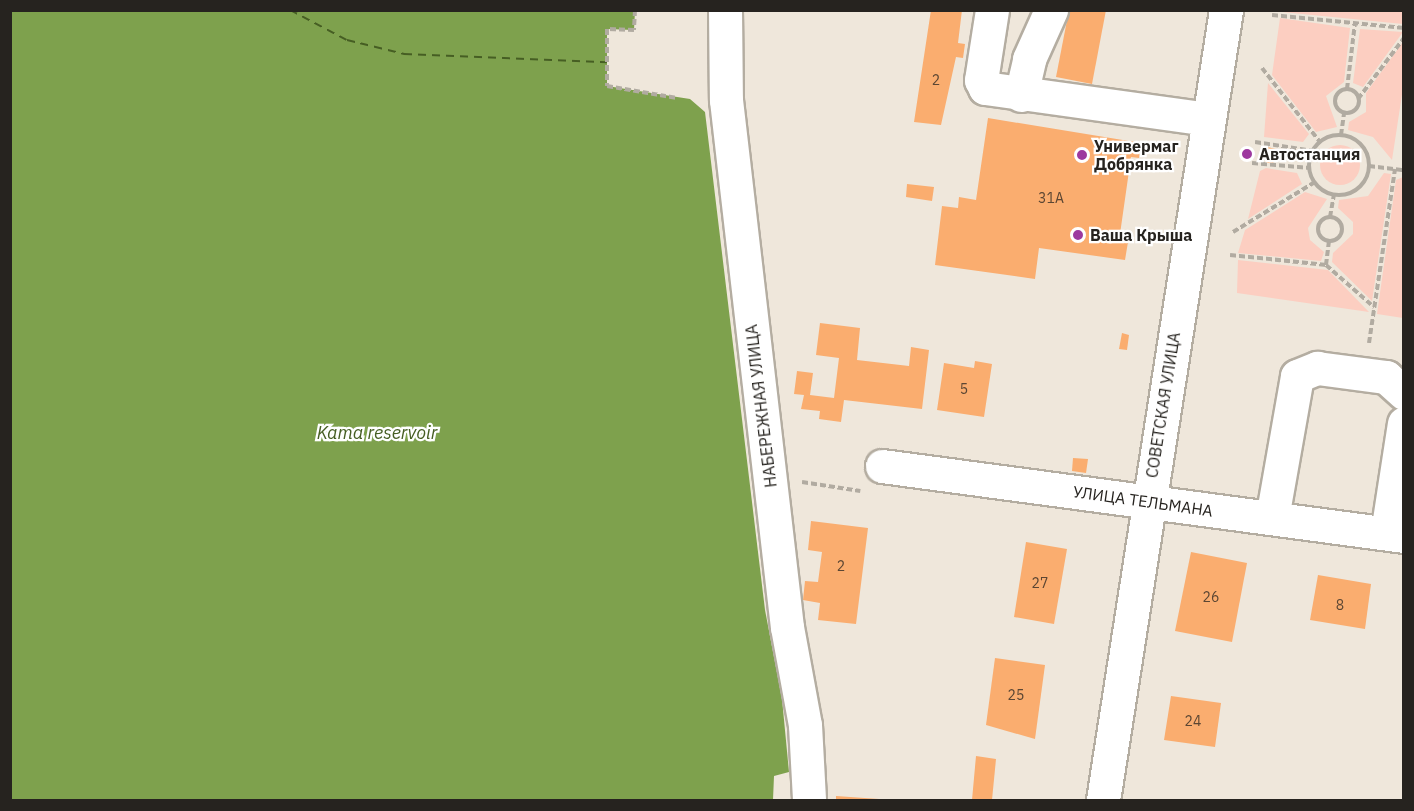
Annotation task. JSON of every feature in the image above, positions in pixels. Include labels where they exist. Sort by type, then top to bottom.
[{"type":"street","name":"НАБЕРЕЖНАЯ УЛИЦА","points":[[725,10],[726,100],[787,627],[805,725],[809,801]]},
{"type":"street","points":[[992,10],[981,80],[995,92],[1209,119]]},
{"type":"street","points":[[1021,95],[1029,59],[1051,10]]},
{"type":"street","name":"СОВЕТСКАЯ УЛИЦА","points":[[1103,801],[1226,10]]},
{"type":"street","points":[[1272,518],[1297,375],[1317,368],[1386,377],[1404,393]]},
{"type":"street","points":[[1395,535],[1404,423]]},
{"type":"street","name":"УЛИЦА ТЕЛЬМАНА","points":[[882,466],[1395,535]]},
{"type":"path","points":[[635,10],[634,30],[607,29],[607,86],[677,98]]},
{"type":"path","points":[[1272,15],[1404,28]]},
{"type":"path","points":[[1341,135],[1344,113],[1335,102],[1347,89],[1355,23]]},
{"type":"path","points":[[1344,113],[1355,110],[1358,99],[1404,38]]},
{"type":"path","points":[[1262,68],[1320,142]]},
{"type":"path","points":[[1347,89],[1358,99]]},
{"type":"path","points":[[1341,135],[1361,145],[1369,166],[1360,187],[1334,194],[1315,182],[1310,168],[1313,151],[1320,142],[1341,135]]},
{"type":"path","points":[[1255,142],[1313,151]]},
{"type":"path","points":[[1252,163],[1310,168]]},
{"type":"path","points":[[1369,166],[1404,170]]},
{"type":"path","points":[[1364,374],[1395,169]]},
{"type":"path","points":[[1233,232],[1315,182]]},
{"type":"path","points":[[1329,241],[1318,230],[1330,218],[1334,194]]},
{"type":"path","points":[[1329,241],[1338,238],[1342,227],[1330,218]]},
{"type":"path","points":[[1326,265],[1329,241]]},
{"type":"path","points":[[1230,255],[1326,265],[1374,307]]},
{"type":"shaded area","points":[[1280,11],[1403,11],[1403,24],[1282,12]]},
{"type":"shaded area","points":[[1280,18],[1350,28],[1344,82],[1326,96],[1337,127],[1316,132],[1272,75]]},
{"type":"shaded area","points":[[1360,29],[1403,32],[1363,87],[1353,83]]},
{"type":"shaded area","points":[[1403,42],[1403,88],[1392,160],[1373,137],[1348,130],[1349,122],[1366,112],[1366,93]]},
{"type":"shaded area","points":[[1268,83],[1309,134],[1303,142],[1264,137]]},
{"type":"shaded area","points":[[1340,145],[1348,146],[1354,151],[1359,157],[1359,173],[1354,179],[1348,184],[1340,185],[1332,184],[1326,179],[1321,173],[1320,165],[1321,157],[1326,151],[1332,146]]},
{"type":"shaded area","points":[[1266,168],[1297,173],[1302,184],[1248,219],[1260,171]]},
{"type":"shaded area","points":[[1384,173],[1391,174],[1372,301],[1332,262],[1333,253],[1353,234],[1353,222],[1338,208],[1339,200],[1368,196]]},
{"type":"shaded area","points":[[1404,177],[1403,318],[1377,314],[1396,180]]},
{"type":"shaded area","points":[[1305,192],[1327,199],[1308,228],[1310,240],[1324,252],[1321,261],[1238,253],[1245,230]]},
{"type":"shaded area","points":[[1238,260],[1328,270],[1369,312],[1237,293]]},
{"type":"water","name":"Kama reservoir","points":[[10,11],[635,11],[634,30],[607,29],[607,86],[690,99],[705,112],[765,610],[782,699],[789,772],[774,776],[773,800],[11,800]]},
{"type":"building","points":[[931,10],[962,10],[958,43],[965,44],[963,58],[956,57],[941,125],[914,122]]},
{"type":"building","points":[[1069,10],[1106,10],[1092,84],[1056,77]]},
{"type":"building","points":[[988,118],[1141,143],[1139,158],[1131,157],[1119,241],[1128,242],[1125,260],[1039,248],[1035,279],[935,265],[942,206],[958,208],[959,197],[976,200]]},
{"type":"building","points":[[1267,147],[1276,149],[1273,164],[1265,162]]},
{"type":"building","points":[[907,184],[934,187],[932,201],[906,197]]},
{"type":"building","points":[[820,323],[860,328],[857,360],[909,366],[911,347],[929,350],[922,409],[844,400],[841,422],[819,419],[820,411],[801,409],[804,395],[794,394],[797,371],[813,373],[810,395],[834,398],[839,358],[816,355]]},
{"type":"building","points":[[1122,333],[1129,335],[1127,350],[1119,349]]},
{"type":"building","points":[[975,361],[992,364],[984,417],[937,410],[944,363],[974,368]]},
{"type":"building","points":[[1073,458],[1088,459],[1086,473],[1072,471]]},
{"type":"building","points":[[811,521],[868,528],[856,624],[818,620],[820,603],[803,600],[805,581],[818,582],[822,552],[808,550]]},
{"type":"building","points":[[1026,542],[1067,549],[1054,624],[1014,617]]},
{"type":"building","points":[[1191,552],[1247,563],[1232,642],[1175,631]]},
{"type":"building","points":[[1318,575],[1371,584],[1365,629],[1310,620]]},
{"type":"building","points":[[995,658],[1045,665],[1035,739],[986,725]]},
{"type":"building","points":[[1171,696],[1221,703],[1215,747],[1164,740]]},
{"type":"building","points":[[976,756],[996,759],[992,800],[972,800]]},
{"type":"building","points":[[836,796],[879,799],[879,800],[836,800]]},
{"type":"ferry route","points":[[290,10],[347,40],[404,54],[607,62]]},
{"type":"place","name":"Автостанция","points":[[1247,154]]},
{"type":"place","name":"Универмаг Добрянка","points":[[1082,155]]},
{"type":"place","name":"Ваша Крыша","points":[[1078,235]]}]
